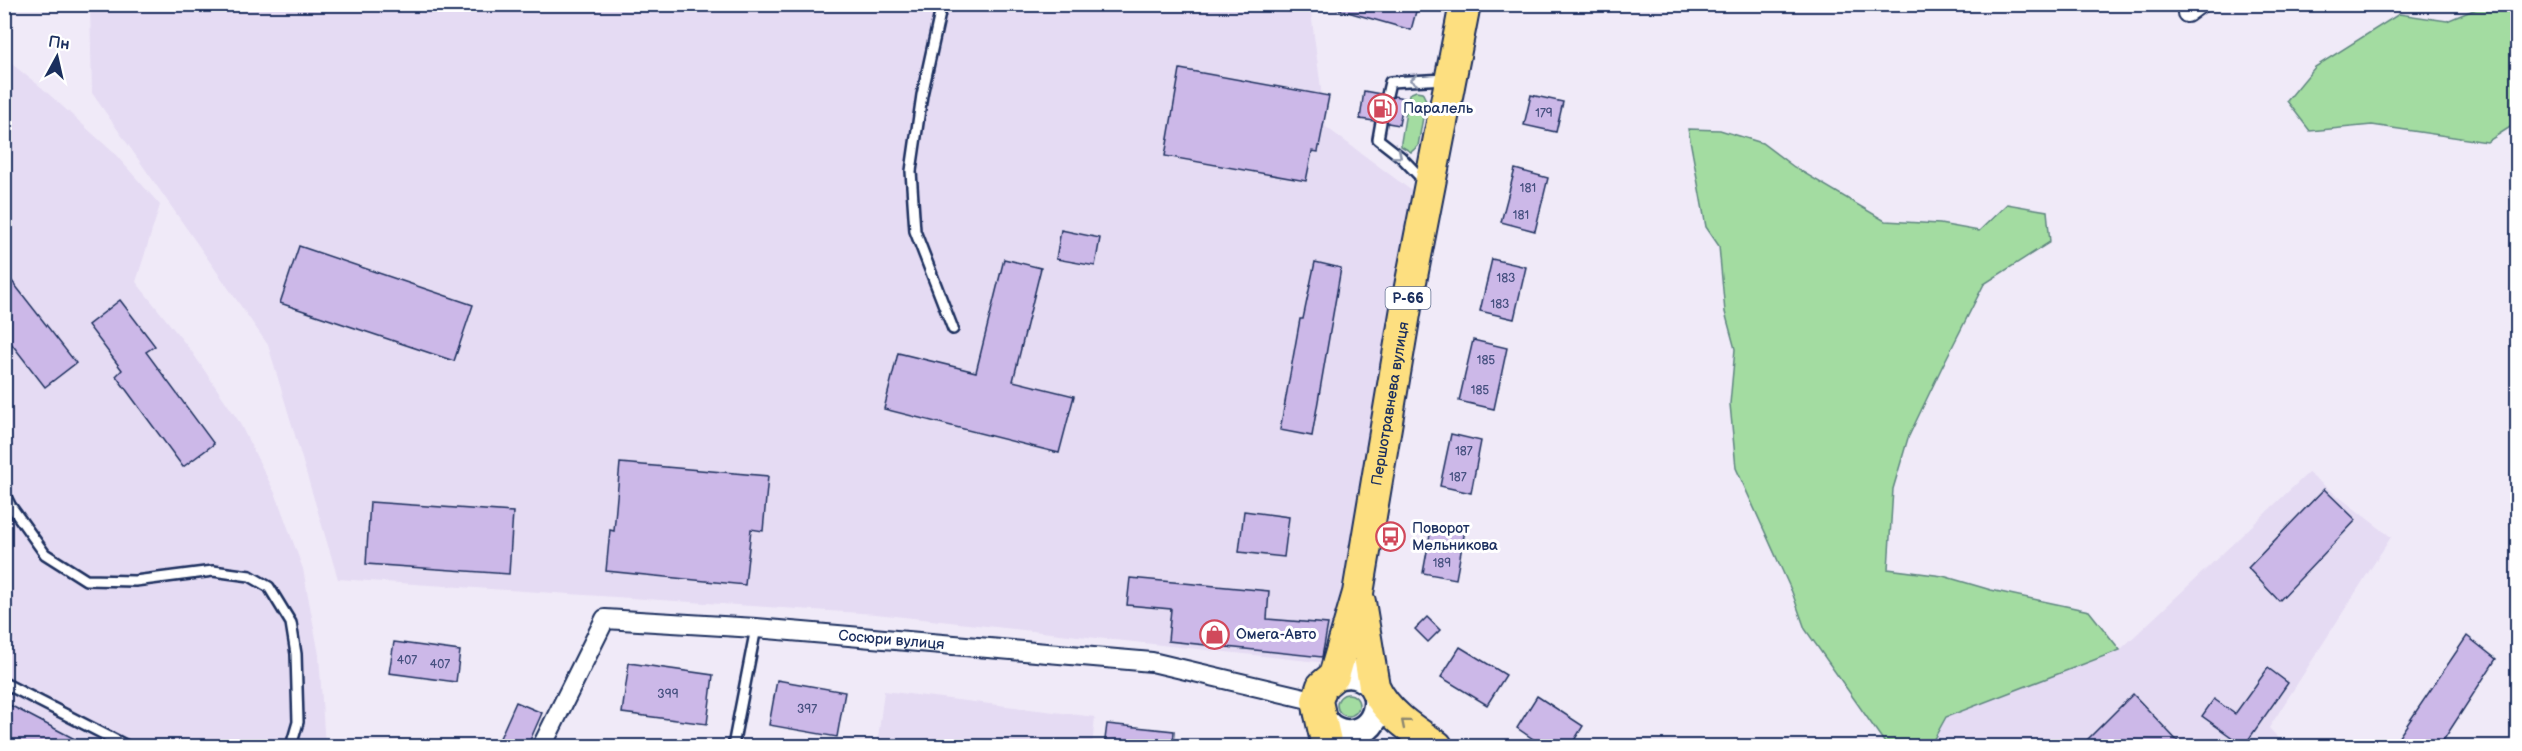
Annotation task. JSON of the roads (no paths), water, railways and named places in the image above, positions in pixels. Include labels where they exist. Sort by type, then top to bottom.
[{"type":"main road","name":"Першотравнева вулиця","points":[[1334,676],[1358,593],[1407,302],[1465,4]]},
{"type":"main road","name":"Першотравнева вулиця","points":[[1358,593],[1375,690]]},
{"type":"main road","points":[[1334,676],[1345,673],[1366,678],[1391,712],[1437,747]]},
{"type":"main road","name":"Р-66","points":[[1317,706],[1322,686],[1334,676]]},
{"type":"main road","points":[[1317,706],[1321,720],[1335,731],[1358,739],[1374,720],[1379,703],[1375,690]]},
{"type":"main road","points":[[1317,706],[1327,747]]},
{"type":"street","name":"Сосюри вулиця","points":[[542,747],[605,619],[756,628],[1152,662],[1317,706]]},
{"type":"lane","points":[[942,4],[922,95],[911,171],[915,231],[953,329]]},
{"type":"lane","points":[[1387,95],[1390,82],[1452,79]]},
{"type":"lane","points":[[1381,122],[1377,139],[1401,157],[1429,186]]},
{"type":"lane","points":[[4,493],[45,554],[86,580],[135,581],[213,571],[250,576],[269,586],[291,623],[296,654],[298,722],[291,747]]},
{"type":"lane","points":[[733,747],[756,628]]},
{"type":"lane","points":[[4,683],[127,747]]},
{"type":"place","name":"Паралель","points":[[1382,108]]},
{"type":"place","name":"Поворот Мельникова","points":[[1391,537]]},
{"type":"place","name":"Омега-Авто","points":[[1215,634]]}]
